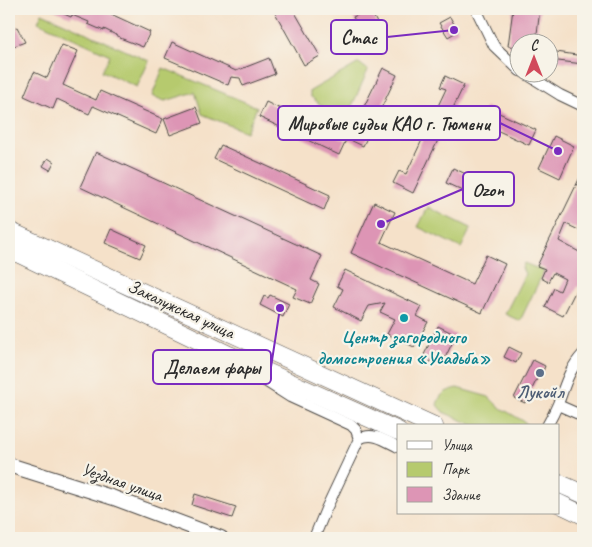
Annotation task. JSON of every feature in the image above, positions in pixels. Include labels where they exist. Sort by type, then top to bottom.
[{"type":"highway","name":"Закалужская улица","points":[[9,232],[430,424]]},
{"type":"highway","points":[[9,249],[230,355],[397,431]]},
{"type":"highway","points":[[560,484],[582,491]]},
{"type":"highway","points":[[560,504],[583,515]]},
{"type":"street","points":[[476,9],[494,46],[510,61]]},
{"type":"street","points":[[539,82],[583,106]]},
{"type":"street","points":[[549,424],[558,405],[566,379],[574,364],[583,354]]},
{"type":"street","points":[[230,355],[255,376],[290,397],[351,425],[356,430],[359,439]]},
{"type":"street","points":[[558,405],[583,416]]},
{"type":"street","points":[[314,538],[359,439],[369,435],[397,446]]},
{"type":"street","name":"Уездная улица","points":[[9,465],[114,498],[221,538]]},
{"type":"green space","points":[[42,13],[149,61],[137,87],[102,71],[110,55],[38,22]]},
{"type":"green space","points":[[359,63],[368,70],[344,124],[310,96],[310,91]]},
{"type":"green space","points":[[163,68],[257,107],[246,132],[202,114],[195,92],[165,101],[152,96]]},
{"type":"green space","points":[[428,207],[471,228],[461,248],[418,227]]},
{"type":"green space","points":[[524,263],[544,271],[520,321],[505,314],[525,274],[522,268]]},
{"type":"green space","points":[[457,388],[489,397],[499,407],[526,424],[470,424],[443,412],[437,405],[442,395]]},
{"type":"building","points":[[52,9],[100,9],[150,32],[143,47],[104,29],[104,31],[88,24],[89,22]]},
{"type":"building","points":[[273,9],[293,9],[320,56],[304,65]]},
{"type":"building","points":[[370,9],[377,23],[361,32],[353,17]]},
{"type":"building","points":[[513,9],[540,9],[537,32],[510,32],[510,46],[508,46]]},
{"type":"building","points":[[450,17],[458,31],[448,37],[439,23]]},
{"type":"building","points":[[17,27],[25,42],[9,48],[9,30]]},
{"type":"building","points":[[172,42],[236,71],[269,58],[275,74],[243,86],[240,78],[231,77],[228,85],[165,58]]},
{"type":"building","points":[[62,45],[78,51],[63,85],[96,100],[100,91],[163,119],[156,134],[93,106],[89,114],[57,99],[53,109],[24,96],[34,72],[47,78]]},
{"type":"building","points":[[560,53],[583,56],[583,64],[560,61]]},
{"type":"building","points":[[383,68],[397,75],[363,146],[348,139]]},
{"type":"building","points":[[445,76],[464,85],[413,193],[393,183],[399,171],[406,174],[446,89],[440,87]]},
{"type":"building","points":[[266,102],[346,140],[339,155],[259,117]]},
{"type":"building","points":[[196,107],[202,123],[170,135],[164,119]]},
{"type":"building","points":[[486,107],[536,130],[529,145],[479,122]]},
{"type":"building","points":[[554,136],[574,146],[560,178],[539,168]]},
{"type":"building","points":[[221,145],[330,195],[324,210],[214,159]]},
{"type":"building","points":[[96,152],[322,256],[311,280],[319,284],[310,304],[293,297],[297,289],[80,187]]},
{"type":"building","points":[[48,158],[54,162],[50,170],[43,166]]},
{"type":"building","points":[[453,168],[496,188],[489,203],[446,183]]},
{"type":"building","points":[[583,171],[583,232],[566,224],[559,241],[583,254],[583,282],[581,287],[578,286],[563,316],[545,307],[554,288],[560,291],[565,279],[553,273],[548,282],[541,278],[545,269],[537,266]]},
{"type":"building","points":[[374,202],[395,212],[381,242],[472,284],[486,255],[505,264],[482,313],[351,253]]},
{"type":"building","points":[[111,229],[146,245],[140,258],[105,243]]},
{"type":"building","points":[[345,270],[422,307],[417,316],[428,322],[414,347],[387,334],[395,319],[380,312],[385,303],[369,306],[361,321],[334,307],[343,289],[337,286]]},
{"type":"building","points":[[270,295],[289,304],[283,317],[260,305],[264,296],[268,298]]},
{"type":"building","points":[[438,326],[456,335],[445,358],[434,353],[429,364],[421,361]]},
{"type":"building","points":[[509,347],[521,353],[516,363],[504,357]]},
{"type":"building","points":[[533,360],[545,366],[525,403],[514,398]]},
{"type":"building","points":[[195,494],[236,507],[232,518],[192,505]]},
{"type":"place","name":"Стас","points":[[454,30]]},
{"type":"place","name":"Мировые судьи КАО г. Тюмени","points":[[558,151]]},
{"type":"place","name":"Ozon","points":[[381,224]]},
{"type":"place","name":"Делаем фары","points":[[280,308]]},
{"type":"place","name":"Центр загородного домостроения «Усадьба»","points":[[404,318]]},
{"type":"place","name":"Лукойл","points":[[540,373]]}]
